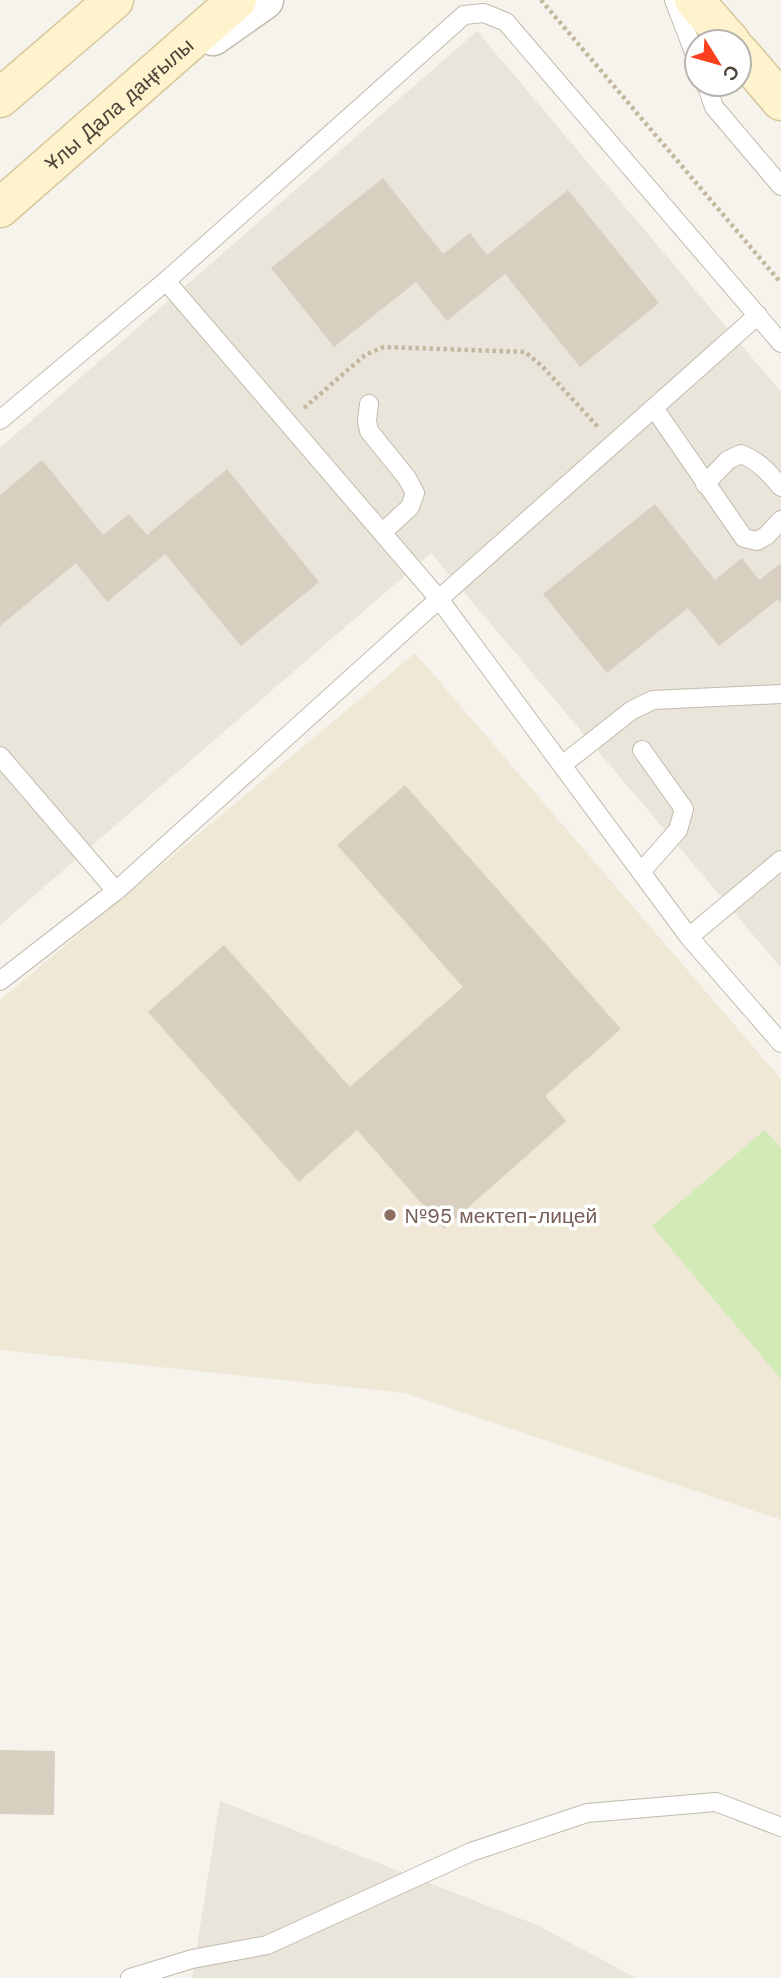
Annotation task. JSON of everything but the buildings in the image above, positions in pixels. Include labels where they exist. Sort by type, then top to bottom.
[{"type":"main road","points":[[0,98],[114,0]]},
{"type":"main road","name":"Ұлы Дала даңғылы","points":[[0,208],[237,0]]},
{"type":"main road","points":[[679,1],[710,28]]},
{"type":"main road","points":[[753,69],[781,101]]},
{"type":"street","points":[[106,113],[264,0]]},
{"type":"street","points":[[679,1],[707,28]]},
{"type":"lane","points":[[679,1],[687,28]]},
{"type":"lane","points":[[0,420],[166,281],[464,15],[484,13],[506,22],[781,343]]},
{"type":"lane","points":[[711,98],[715,107],[781,186]]},
{"type":"lane","points":[[166,281],[439,599],[689,937],[781,1043]]},
{"type":"lane","points":[[0,981],[116,891],[758,315]]},
{"type":"lane","points":[[369,404],[366,421],[369,431],[407,478],[415,493],[410,507],[382,533]]},
{"type":"lane","points":[[654,408],[744,538],[757,541],[766,536],[781,520]]},
{"type":"lane","points":[[705,484],[728,460],[741,454],[767,469],[781,487]]},
{"type":"lane","points":[[562,765],[632,710],[653,701],[781,694]]},
{"type":"lane","points":[[641,872],[678,830],[684,809],[642,750]]},
{"type":"lane","points":[[0,756],[116,891]]},
{"type":"lane","points":[[689,937],[781,860]]},
{"type":"lane","points":[[130,1978],[192,1959],[267,1945],[471,1852],[587,1813],[716,1802],[781,1827]]},
{"type":"path","points":[[541,0],[781,283]]},
{"type":"path","points":[[287,423],[365,355],[384,347],[524,352],[542,366],[614,444]]},
{"type":"shaded area","points":[[477,31],[781,392],[781,968],[431,553],[0,925],[0,448]]},
{"type":"shaded area","name":"№95 мектеп-лицей","points":[[415,653],[781,1079],[781,1520],[405,1393],[0,1350],[0,1000]]},
{"type":"shaded area","points":[[220,1801],[537,1925],[636,1978],[192,1978]]},
{"type":"green space","points":[[765,1130],[781,1148],[781,1379],[652,1226]]},
{"type":"place","name":"№95 мектеп-лицей","points":[[390,1215]]}]
